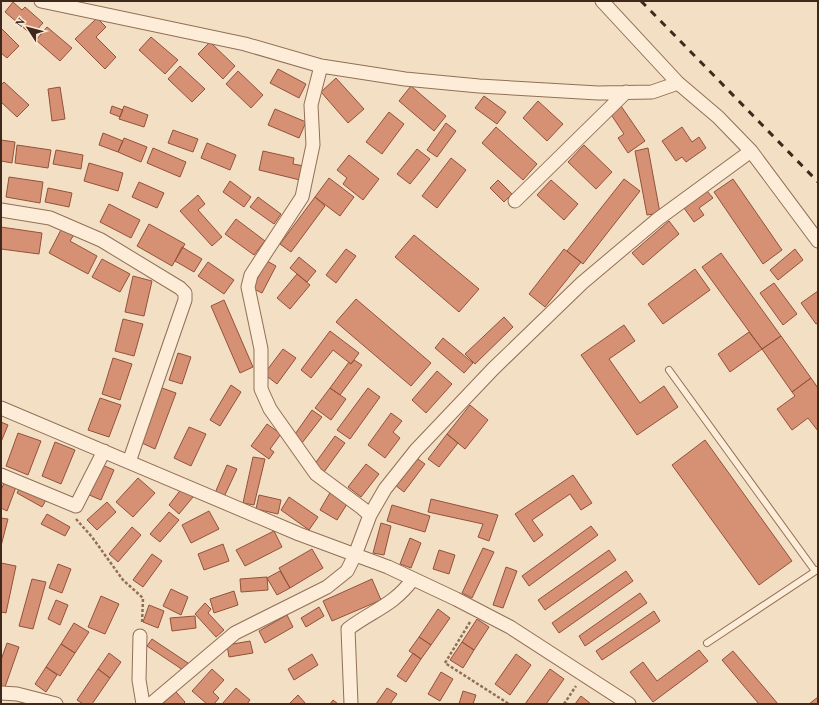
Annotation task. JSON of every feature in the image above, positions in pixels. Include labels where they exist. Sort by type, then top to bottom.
[{"type":"street","points":[[41,1],[245,44],[321,66],[405,79],[479,86],[598,92],[652,92],[678,83]]},
{"type":"street","points":[[602,1],[678,83],[718,117],[751,151],[818,241]]},
{"type":"street","points":[[321,66],[311,105],[313,145],[302,197],[251,275],[248,287],[261,350],[261,390],[270,409],[316,474],[370,515]]},
{"type":"street","points":[[515,201],[626,92]]},
{"type":"street","points":[[151,704],[235,633],[327,587],[347,571],[355,555],[370,515],[385,488],[416,450],[493,369],[582,283],[658,220],[751,151]]},
{"type":"street","points":[[1,210],[50,218],[101,240],[180,288],[185,293],[185,300],[129,462]]},
{"type":"street","points":[[1,408],[299,534],[413,579],[510,627],[629,704]]},
{"type":"street","points":[[1,475],[76,506],[104,451]]},
{"type":"street","points":[[351,704],[348,629],[388,605],[404,592],[413,579]]},
{"type":"street","points":[[140,636],[139,680],[143,704]]},
{"type":"street","points":[[1,693],[17,694],[56,704]]},
{"type":"lane","points":[[669,370],[817,570],[707,643]]},
{"type":"path","points":[[76,506],[75,518],[92,537],[123,580],[143,598],[140,636]]},
{"type":"path","points":[[478,610],[445,663],[509,704]]},
{"type":"path","points":[[564,704],[584,674]]},
{"type":"building","points":[[13,2],[22,10],[25,7],[43,23],[32,35],[5,12]]},
{"type":"building","points":[[97,18],[106,27],[96,37],[116,57],[105,69],[75,39]]},
{"type":"building","points":[[47,27],[72,48],[60,61],[36,40]]},
{"type":"building","points":[[1,28],[19,46],[7,58],[1,53]]},
{"type":"building","points":[[151,37],[178,60],[165,74],[139,50]]},
{"type":"building","points":[[210,42],[235,66],[223,79],[198,54]]},
{"type":"building","points":[[180,66],[205,89],[192,102],[168,79]]},
{"type":"building","points":[[278,69],[306,84],[299,98],[270,83]]},
{"type":"building","points":[[238,71],[263,95],[251,108],[226,84]]},
{"type":"building","points":[[336,78],[364,109],[348,123],[321,92]]},
{"type":"building","points":[[4,82],[29,105],[17,117],[1,102],[1,85]]},
{"type":"building","points":[[411,86],[446,116],[434,131],[399,101]]},
{"type":"building","points":[[60,87],[65,119],[52,121],[48,89]]},
{"type":"building","points":[[484,96],[506,112],[497,124],[475,108]]},
{"type":"building","points":[[538,101],[563,124],[547,141],[523,118]]},
{"type":"building","points":[[112,106],[123,110],[120,117],[110,113]]},
{"type":"building","points":[[124,106],[148,115],[144,127],[119,119]]},
{"type":"building","points":[[621,106],[645,141],[628,153],[618,138],[624,134],[610,113]]},
{"type":"building","points":[[275,109],[306,122],[299,138],[268,125]]},
{"type":"building","points":[[389,112],[404,124],[382,154],[366,142]]},
{"type":"building","points":[[446,123],[456,131],[437,157],[427,150]]},
{"type":"building","points":[[496,127],[537,164],[523,180],[482,143]]},
{"type":"building","points":[[682,127],[692,142],[699,137],[706,148],[686,162],[682,157],[676,161],[662,141]]},
{"type":"building","points":[[173,130],[198,139],[193,152],[168,143]]},
{"type":"building","points":[[103,133],[123,141],[118,152],[99,145]]},
{"type":"building","points":[[124,138],[147,147],[141,162],[118,152]]},
{"type":"building","points":[[1,140],[15,142],[12,163],[1,161]]},
{"type":"building","points":[[207,143],[236,155],[230,170],[201,158]]},
{"type":"building","points":[[17,145],[51,150],[48,168],[15,163]]},
{"type":"building","points":[[584,145],[612,172],[596,189],[568,162]]},
{"type":"building","points":[[153,148],[186,162],[180,177],[147,163]]},
{"type":"building","points":[[648,148],[660,213],[647,215],[635,151]]},
{"type":"building","points":[[417,149],[430,159],[410,184],[397,174]]},
{"type":"building","points":[[56,150],[83,155],[81,169],[53,164]]},
{"type":"building","points":[[263,151],[294,158],[293,164],[304,166],[300,180],[259,170]]},
{"type":"building","points":[[349,155],[379,179],[363,200],[343,184],[347,178],[337,170]]},
{"type":"building","points":[[451,158],[466,170],[437,208],[422,196]]},
{"type":"building","points":[[89,163],[123,173],[118,191],[84,181]]},
{"type":"building","points":[[9,177],[43,182],[40,203],[6,197]]},
{"type":"building","points":[[329,178],[354,197],[340,216],[315,197]]},
{"type":"building","points":[[624,179],[640,191],[583,264],[567,251]]},
{"type":"building","points":[[733,179],[782,250],[763,264],[714,192]]},
{"type":"building","points":[[498,180],[512,194],[504,202],[490,188]]},
{"type":"building","points":[[551,180],[578,204],[564,220],[537,195]]},
{"type":"building","points":[[230,181],[251,197],[244,207],[223,192]]},
{"type":"building","points":[[139,182],[164,193],[157,208],[132,197]]},
{"type":"building","points":[[48,188],[72,193],[69,207],[45,202]]},
{"type":"building","points":[[707,191],[713,198],[699,208],[704,215],[694,222],[684,208]]},
{"type":"building","points":[[198,195],[205,204],[198,210],[222,237],[212,246],[180,211]]},
{"type":"building","points":[[258,197],[281,214],[274,224],[250,207]]},
{"type":"building","points":[[315,197],[325,206],[291,252],[280,244]]},
{"type":"building","points":[[109,204],[140,220],[131,238],[100,222]]},
{"type":"building","points":[[236,219],[265,241],[254,255],[225,234]]},
{"type":"building","points":[[669,221],[679,234],[643,265],[632,253]]},
{"type":"building","points":[[149,224],[185,244],[172,266],[137,246]]},
{"type":"building","points":[[63,226],[75,233],[70,241],[97,256],[88,274],[49,253]]},
{"type":"building","points":[[1,227],[42,233],[39,254],[1,249]]},
{"type":"building","points":[[414,235],[479,289],[459,312],[395,257]]},
{"type":"building","points":[[182,247],[202,259],[194,272],[175,261]]},
{"type":"building","points":[[346,249],[356,256],[336,283],[326,275]]},
{"type":"building","points":[[564,249],[581,262],[545,307],[529,294]]},
{"type":"building","points":[[795,249],[803,260],[778,280],[770,270]]},
{"type":"building","points":[[721,253],[781,336],[762,349],[702,267]]},
{"type":"building","points":[[299,257],[316,271],[307,282],[290,268]]},
{"type":"building","points":[[102,259],[130,274],[120,292],[92,277]]},
{"type":"building","points":[[267,261],[276,266],[262,293],[252,288]]},
{"type":"building","points":[[208,262],[234,280],[224,294],[198,276]]},
{"type":"building","points":[[695,269],[710,290],[663,324],[648,304]]},
{"type":"building","points":[[297,274],[310,285],[290,309],[277,298]]},
{"type":"building","points":[[133,276],[152,281],[144,316],[125,312]]},
{"type":"building","points":[[774,283],[797,314],[783,325],[760,293]]},
{"type":"building","points":[[818,291],[818,323],[816,324],[801,303]]},
{"type":"building","points":[[356,299],[431,363],[411,386],[336,322]]},
{"type":"building","points":[[224,300],[253,367],[240,373],[211,306]]},
{"type":"building","points":[[504,317],[513,327],[475,364],[465,354]]},
{"type":"building","points":[[123,319],[143,324],[134,356],[115,351]]},
{"type":"building","points":[[624,325],[635,341],[609,359],[640,403],[664,386],[678,407],[637,435],[581,355]]},
{"type":"building","points":[[330,331],[359,353],[351,364],[333,350],[311,378],[301,370]]},
{"type":"building","points":[[749,332],[762,349],[730,372],[718,354]]},
{"type":"building","points":[[781,336],[811,378],[792,392],[762,349]]},
{"type":"building","points":[[443,338],[473,363],[464,373],[435,348]]},
{"type":"building","points":[[283,349],[296,358],[277,384],[264,374]]},
{"type":"building","points":[[178,353],[191,357],[182,384],[169,380]]},
{"type":"building","points":[[113,358],[132,364],[120,400],[102,394]]},
{"type":"building","points":[[354,360],[362,365],[340,395],[330,388],[349,362],[351,364]]},
{"type":"building","points":[[437,371],[452,384],[426,413],[412,400]]},
{"type":"building","points":[[811,378],[818,388],[818,431],[808,418],[792,430],[777,409],[795,396],[792,392]]},
{"type":"building","points":[[231,385],[241,392],[220,426],[210,420]]},
{"type":"building","points":[[162,388],[176,393],[155,449],[142,443]]},
{"type":"building","points":[[330,388],[346,399],[331,420],[315,408]]},
{"type":"building","points":[[368,388],[380,397],[350,439],[337,430]]},
{"type":"building","points":[[100,398],[121,405],[109,437],[88,430]]},
{"type":"building","points":[[470,405],[488,420],[465,449],[447,434]]},
{"type":"building","points":[[312,410],[322,417],[302,443],[293,437]]},
{"type":"building","points":[[391,413],[402,421],[393,432],[400,438],[385,458],[368,445]]},
{"type":"building","points":[[1,422],[8,425],[1,442]]},
{"type":"building","points":[[267,424],[281,434],[270,449],[274,452],[269,459],[251,446]]},
{"type":"building","points":[[189,427],[206,434],[191,466],[174,458]]},
{"type":"building","points":[[18,433],[41,441],[28,475],[6,466]]},
{"type":"building","points":[[447,434],[458,443],[439,467],[428,459]]},
{"type":"building","points":[[335,436],[345,443],[324,472],[314,465]]},
{"type":"building","points":[[705,440],[792,561],[759,585],[672,465]]},
{"type":"building","points":[[55,442],[75,450],[61,484],[42,476]]},
{"type":"building","points":[[253,457],[265,459],[254,505],[243,503]]},
{"type":"building","points":[[415,457],[425,464],[404,492],[395,485]]},
{"type":"building","points":[[100,464],[114,470],[101,500],[87,494]]},
{"type":"building","points":[[366,464],[379,474],[361,497],[348,487]]},
{"type":"building","points":[[227,465],[237,469],[224,497],[215,493]]},
{"type":"building","points":[[573,475],[592,503],[581,510],[570,494],[532,520],[543,535],[534,542],[515,514]]},
{"type":"building","points":[[138,478],[155,493],[133,517],[116,502]]},
{"type":"building","points":[[4,483],[16,487],[7,511],[1,508],[1,490]]},
{"type":"building","points":[[21,485],[46,500],[42,507],[17,493]]},
{"type":"building","points":[[182,488],[193,497],[179,514],[169,505]]},
{"type":"building","points":[[331,491],[349,501],[337,520],[320,510]]},
{"type":"building","points":[[259,495],[281,500],[278,514],[256,509]]},
{"type":"building","points":[[289,497],[318,517],[309,530],[281,510]]},
{"type":"building","points":[[431,499],[498,515],[489,541],[478,537],[483,524],[428,512]]},
{"type":"building","points":[[107,502],[116,512],[97,530],[87,520]]},
{"type":"building","points":[[392,505],[430,516],[425,532],[387,521]]},
{"type":"building","points":[[209,511],[219,529],[191,543],[182,525]]},
{"type":"building","points":[[169,512],[179,520],[160,542],[150,534]]},
{"type":"building","points":[[47,514],[70,527],[65,536],[41,524]]},
{"type":"building","points":[[1,518],[8,519],[1,546]]},
{"type":"building","points":[[381,523],[391,526],[384,555],[373,553]]},
{"type":"building","points":[[591,526],[598,535],[529,586],[522,576]]},
{"type":"building","points":[[132,527],[141,535],[118,562],[109,554]]},
{"type":"building","points":[[274,531],[282,547],[245,566],[236,550]]},
{"type":"building","points":[[410,538],[421,543],[411,568],[400,564]]},
{"type":"building","points":[[223,544],[229,561],[204,570],[198,554]]},
{"type":"building","points":[[483,548],[494,552],[472,598],[462,593]]},
{"type":"building","points":[[312,549],[323,568],[290,588],[279,568]]},
{"type":"building","points":[[439,550],[455,555],[449,574],[433,569]]},
{"type":"building","points":[[609,550],[616,560],[545,610],[538,600]]},
{"type":"building","points":[[152,554],[162,561],[143,587],[133,580]]},
{"type":"building","points":[[1,563],[16,566],[6,613],[1,612]]},
{"type":"building","points":[[58,564],[71,569],[62,593],[49,588]]},
{"type":"building","points":[[506,567],[517,571],[503,608],[493,605]]},
{"type":"building","points":[[280,571],[290,588],[277,595],[267,578]]},
{"type":"building","points":[[626,571],[633,581],[559,633],[552,623]]},
{"type":"building","points":[[267,577],[268,590],[241,592],[240,579]]},
{"type":"building","points":[[32,579],[46,582],[33,629],[19,626]]},
{"type":"building","points":[[372,579],[381,600],[332,621],[323,601]]},
{"type":"building","points":[[171,589],[188,597],[181,615],[163,606]]},
{"type":"building","points":[[234,591],[238,605],[214,613],[210,599]]},
{"type":"building","points":[[640,593],[647,603],[585,646],[579,636]]},
{"type":"building","points":[[101,596],[119,604],[105,634],[88,627]]},
{"type":"building","points":[[56,600],[68,605],[60,625],[48,619]]},
{"type":"building","points":[[205,603],[211,609],[208,613],[224,630],[216,637],[195,614]]},
{"type":"building","points":[[149,605],[164,611],[158,628],[143,622]]},
{"type":"building","points":[[319,607],[324,616],[306,627],[301,618]]},
{"type":"building","points":[[438,609],[450,618],[431,645],[419,637]]},
{"type":"building","points":[[654,611],[660,621],[602,660],[596,651]]},
{"type":"building","points":[[287,615],[293,627],[265,643],[259,631]]},
{"type":"building","points":[[195,616],[196,628],[172,631],[170,618]]},
{"type":"building","points":[[477,619],[489,627],[474,650],[462,642]]},
{"type":"building","points":[[74,623],[89,632],[75,653],[61,644]]},
{"type":"building","points":[[419,637],[431,645],[421,659],[409,651]]},
{"type":"building","points":[[152,639],[188,663],[183,670],[147,646]]},
{"type":"building","points":[[250,641],[253,653],[229,657],[227,645]]},
{"type":"building","points":[[462,642],[474,650],[463,668],[450,660]]},
{"type":"building","points":[[7,643],[19,647],[5,687],[1,686],[1,660]]},
{"type":"building","points":[[61,644],[75,653],[60,676],[46,667]]},
{"type":"building","points":[[699,650],[708,661],[653,702],[630,672],[643,662],[657,681]]},
{"type":"building","points":[[733,651],[778,704],[759,704],[722,660]]},
{"type":"building","points":[[109,653],[121,662],[110,678],[98,669]]},
{"type":"building","points":[[413,653],[421,659],[406,682],[397,676]]},
{"type":"building","points":[[312,654],[318,665],[294,680],[288,669]]},
{"type":"building","points":[[516,654],[531,665],[510,695],[495,684]]},
{"type":"building","points":[[46,667],[57,675],[46,692],[35,684]]},
{"type":"building","points":[[98,669],[110,678],[92,704],[83,704],[77,700]]},
{"type":"building","points":[[212,669],[224,680],[213,692],[219,698],[214,704],[207,704],[192,691]]},
{"type":"building","points":[[550,669],[564,679],[546,704],[525,704]]},
{"type":"building","points":[[441,672],[453,679],[440,701],[428,694]]},
{"type":"building","points":[[236,688],[250,700],[247,704],[222,704]]},
{"type":"building","points":[[387,688],[397,694],[390,704],[376,704]]},
{"type":"building","points":[[463,691],[476,695],[473,704],[459,704]]},
{"type":"building","points":[[176,692],[185,702],[183,704],[162,704]]},
{"type":"building","points":[[298,695],[306,704],[289,704]]},
{"type":"building","points":[[581,696],[591,704],[575,704]]},
{"type":"building","points":[[818,697],[818,704],[809,704]]},
{"type":"building","points":[[333,700],[338,704],[330,704]]},
{"type":"railway","points":[[641,1],[818,182]]}]
